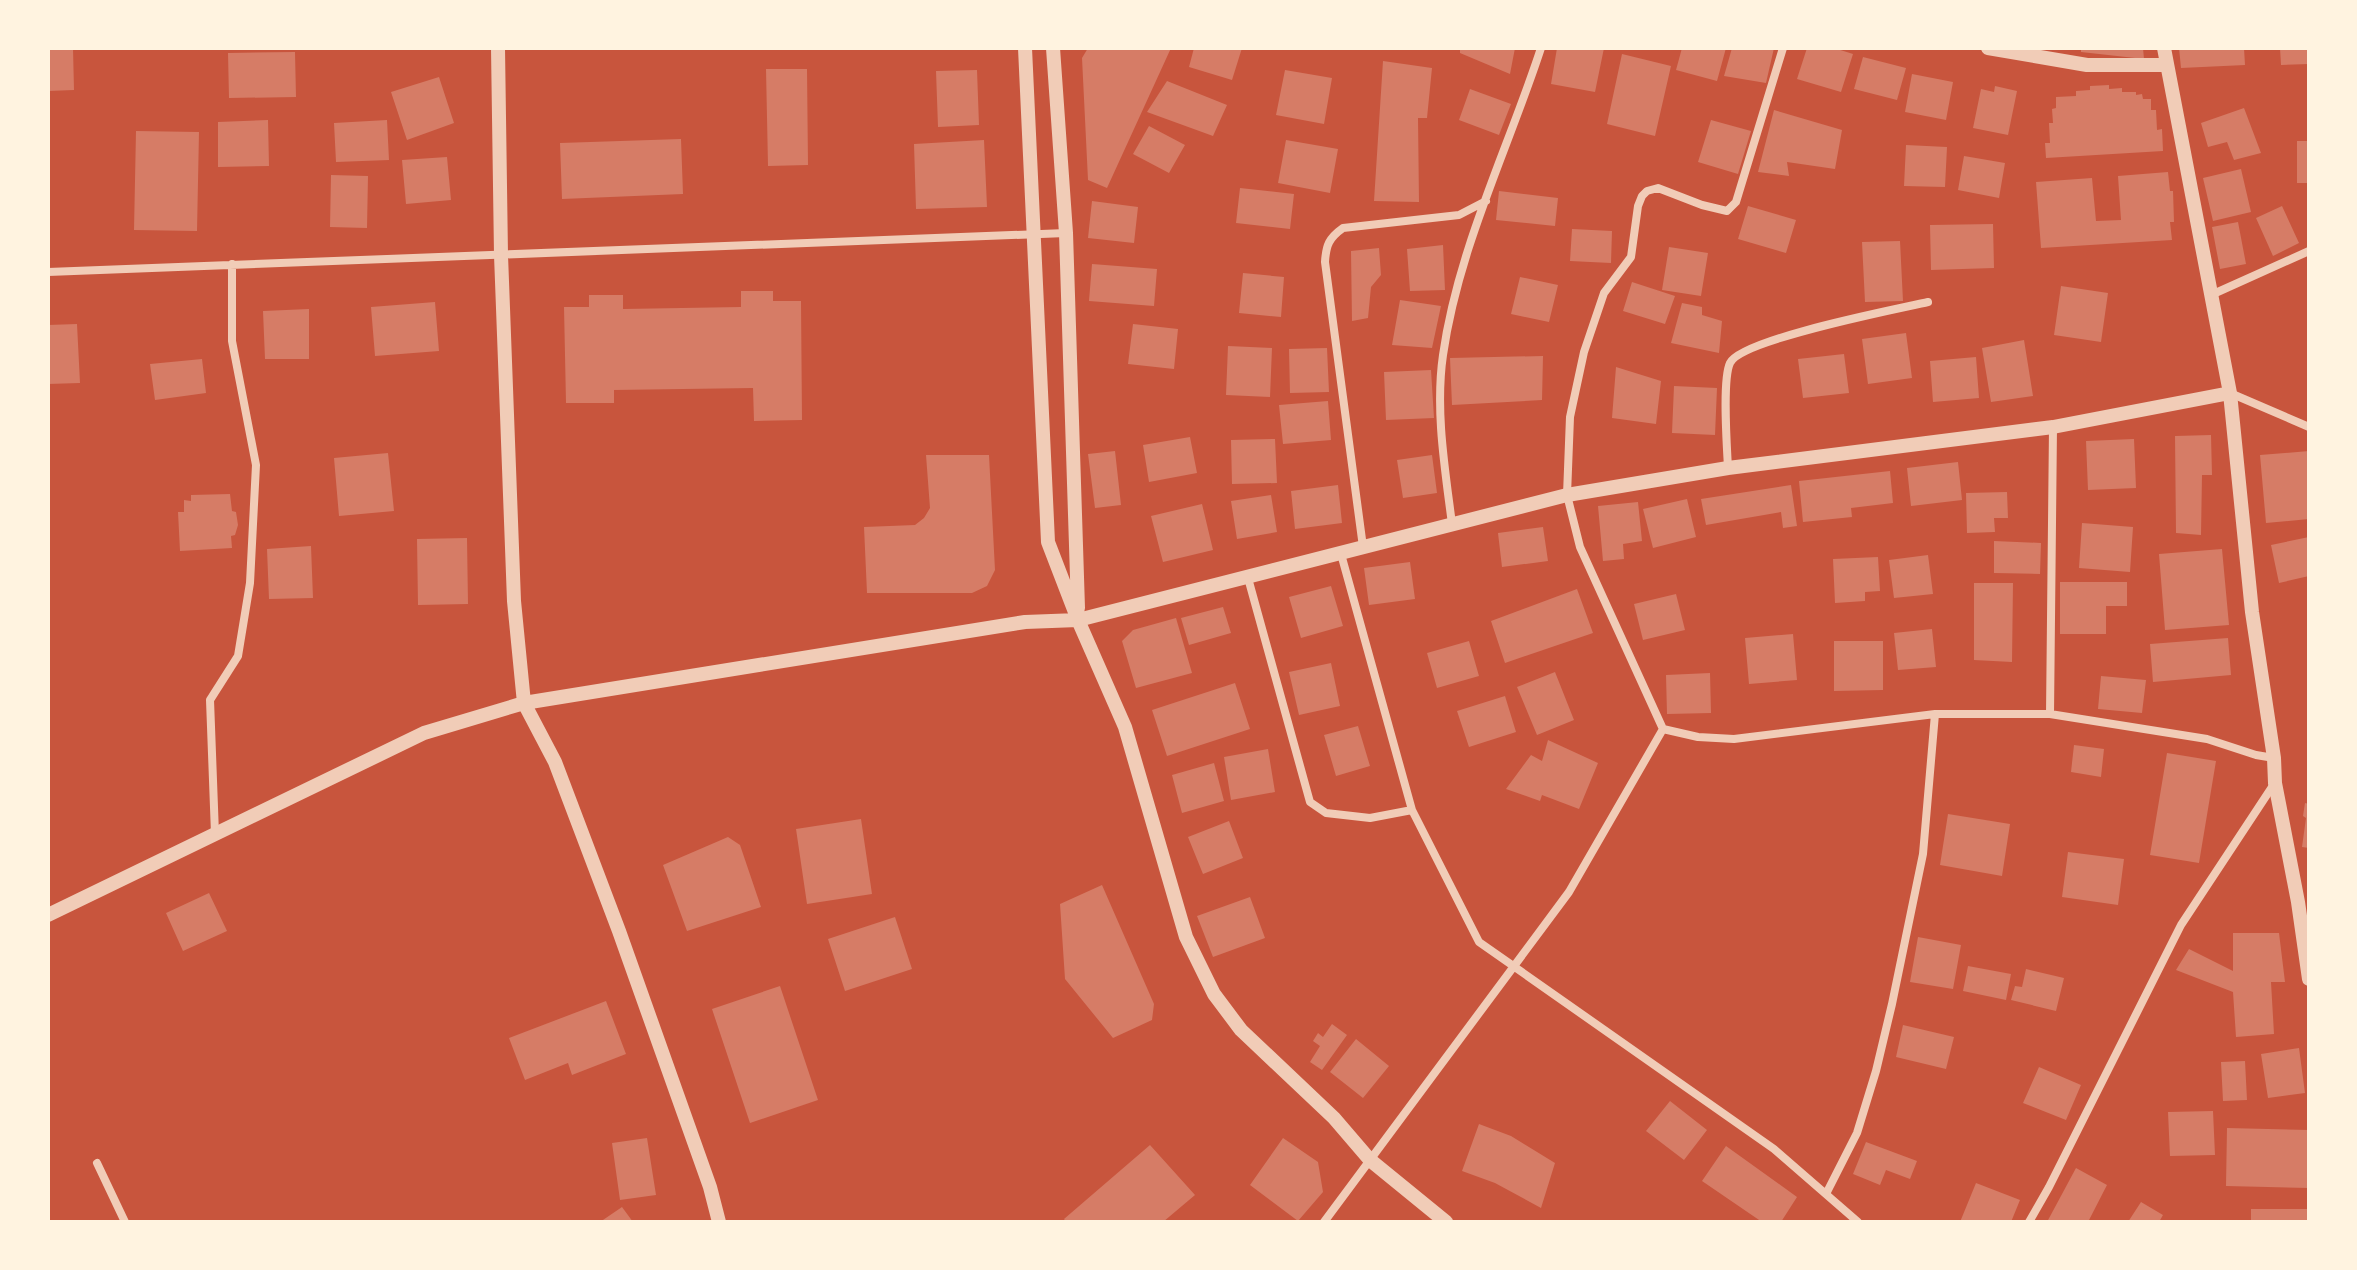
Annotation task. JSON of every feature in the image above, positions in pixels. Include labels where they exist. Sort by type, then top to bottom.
[{"type":"street","points":[[498,48],[501,255],[514,601],[524,703],[555,762],[614,917],[710,1187],[719,1222]]},
{"type":"street","points":[[1025,48],[1048,542],[1125,727],[1186,937],[1214,994],[1241,1030],[1334,1118],[1370,1160],[1446,1222]]},
{"type":"street","points":[[1053,48],[1066,233],[1078,620]]},
{"type":"street","points":[[1452,524],[1444,467],[1441,408],[1443,357],[1451,315],[1486,201],[1541,48]]},
{"type":"street","points":[[1663,729],[1580,547],[1567,495],[1570,417],[1584,352],[1604,293],[1631,257],[1642,196],[1658,188],[1727,211],[1736,202],[1783,48]]},
{"type":"street","points":[[1988,48],[2087,65],[2166,65]]},
{"type":"street","points":[[2164,48],[2230,393],[2252,612],[2275,783],[2304,901],[2309,979]]},
{"type":"street","points":[[1363,547],[1325,262],[1326,245],[1343,228],[1459,215],[1486,201]]},
{"type":"street","points":[[48,272],[1066,233]]},
{"type":"street","points":[[2210,295],[2309,251]]},
{"type":"street","points":[[215,834],[210,700],[238,656],[250,583],[256,465],[232,341],[232,264]]},
{"type":"street","points":[[1728,468],[1726,410],[1730,363],[1738,355],[1806,330],[1928,302]]},
{"type":"street","points":[[48,915],[424,733],[524,703],[1025,622],[1078,620],[1567,495],[1728,468],[2053,427],[2230,393],[2309,427]]},
{"type":"street","points":[[2050,714],[2053,427]]},
{"type":"street","points":[[1341,554],[1412,810],[1479,942],[1774,1149],[1858,1222]]},
{"type":"street","points":[[1248,578],[1310,802],[1326,813],[1370,818],[1412,810]]},
{"type":"street","points":[[1663,729],[1698,737],[1734,739],[1935,714],[2050,714],[2207,739],[2274,758]]},
{"type":"street","points":[[1827,1192],[1857,1133],[1892,1004],[1923,854],[1935,714]]},
{"type":"street","points":[[1324,1222],[1569,892],[1663,729]]},
{"type":"street","points":[[2029,1222],[2181,925],[2275,783]]},
{"type":"street","points":[[97,1163],[125,1222]]},
{"type":"building","points":[[48,48],[73,48],[74,90],[48,91]]},
{"type":"building","points":[[1088,48],[1171,48],[1107,188],[1088,180],[1082,58]]},
{"type":"building","points":[[1194,48],[1242,48],[1232,80],[1189,67]]},
{"type":"building","points":[[1460,48],[1515,48],[1510,74],[1460,53]]},
{"type":"building","points":[[1557,48],[1604,48],[1595,92],[1551,84]]},
{"type":"building","points":[[1682,48],[1726,48],[1717,81],[1676,70]]},
{"type":"building","points":[[1732,48],[1774,48],[1766,83],[1724,76]]},
{"type":"building","points":[[1807,48],[1834,48],[1853,54],[1841,92],[1797,79]]},
{"type":"building","points":[[2081,48],[2143,48],[2144,59],[2081,52]]},
{"type":"building","points":[[2179,48],[2244,48],[2245,65],[2181,68]]},
{"type":"building","points":[[2280,48],[2309,48],[2309,64],[2281,65]]},
{"type":"building","points":[[295,52],[296,97],[229,98],[228,53]]},
{"type":"building","points":[[1622,54],[1671,66],[1655,136],[1607,124]]},
{"type":"building","points":[[1863,57],[1906,68],[1897,100],[1854,89]]},
{"type":"building","points":[[1383,61],[1432,68],[1427,118],[1418,118],[1419,202],[1374,201]]},
{"type":"building","points":[[766,69],[807,69],[808,165],[768,166]]},
{"type":"building","points":[[977,70],[979,125],[938,127],[936,71]]},
{"type":"building","points":[[1285,70],[1332,78],[1324,124],[1276,115]]},
{"type":"building","points":[[1912,74],[1953,82],[1946,120],[1905,112]]},
{"type":"building","points":[[439,77],[454,123],[407,140],[391,92]]},
{"type":"building","points":[[1167,81],[1227,105],[1213,136],[1147,112]]},
{"type":"building","points":[[2109,85],[2109,89],[2122,88],[2122,92],[2136,92],[2136,95],[2142,94],[2143,99],[2151,99],[2151,110],[2156,110],[2157,130],[2162,129],[2163,151],[2046,158],[2045,143],[2050,143],[2049,123],[2053,123],[2052,109],[2056,108],[2056,97],[2076,96],[2076,91],[2090,90],[2090,86]]},
{"type":"building","points":[[1995,86],[2017,91],[2008,135],[1973,128],[1981,89],[1994,92]]},
{"type":"building","points":[[1470,89],[1511,104],[1499,135],[1459,120]]},
{"type":"building","points":[[2244,108],[2261,153],[2234,160],[2227,142],[2208,147],[2201,123]]},
{"type":"building","points":[[1774,110],[1842,130],[1835,169],[1787,162],[1789,176],[1758,172]]},
{"type":"building","points":[[268,120],[269,166],[218,167],[218,122]]},
{"type":"building","points":[[387,120],[389,160],[336,162],[334,123]]},
{"type":"building","points":[[1711,120],[1751,131],[1738,174],[1698,162]]},
{"type":"building","points":[[1149,126],[1185,145],[1169,173],[1133,154]]},
{"type":"building","points":[[136,131],[199,132],[197,231],[134,230]]},
{"type":"building","points":[[681,139],[683,194],[562,199],[560,143]]},
{"type":"building","points":[[984,140],[987,207],[916,209],[914,144]]},
{"type":"building","points":[[1286,140],[1338,149],[1330,193],[1278,183]]},
{"type":"building","points":[[2297,141],[2309,141],[2309,183],[2297,183]]},
{"type":"building","points":[[1906,145],[1947,147],[1945,187],[1904,186]]},
{"type":"building","points":[[1964,156],[2005,163],[1999,198],[1958,190]]},
{"type":"building","points":[[447,157],[451,200],[406,204],[402,160]]},
{"type":"building","points":[[2241,169],[2251,212],[2213,221],[2203,178]]},
{"type":"building","points":[[2168,172],[2170,191],[2173,191],[2172,240],[2041,248],[2036,182],[2092,178],[2096,221],[2121,220],[2118,176]]},
{"type":"building","points":[[331,175],[368,176],[367,228],[330,227]]},
{"type":"building","points":[[1240,188],[1294,194],[1290,229],[1236,223]]},
{"type":"building","points":[[1499,191],[1558,198],[1555,226],[1496,220]]},
{"type":"building","points":[[1092,201],[1138,207],[1134,243],[1088,238]]},
{"type":"building","points":[[1748,206],[1796,220],[1786,253],[1738,239]]},
{"type":"building","points":[[2282,206],[2299,243],[2273,256],[2256,218]]},
{"type":"building","points":[[2238,222],[2246,264],[2220,269],[2212,227]]},
{"type":"building","points":[[1993,224],[1994,268],[1931,270],[1930,225]]},
{"type":"building","points":[[1572,229],[1612,231],[1611,263],[1570,261]]},
{"type":"building","points":[[1900,241],[1903,301],[1865,302],[1862,242]]},
{"type":"building","points":[[1443,245],[1445,290],[1410,291],[1407,249]]},
{"type":"building","points":[[1669,247],[1708,253],[1701,296],[1662,290]]},
{"type":"building","points":[[1379,248],[1381,275],[1371,287],[1368,318],[1352,321],[1351,251]]},
{"type":"building","points":[[1092,264],[1157,269],[1154,306],[1089,301]]},
{"type":"building","points":[[1243,273],[1284,277],[1281,317],[1239,313]]},
{"type":"building","points":[[1520,277],[1558,285],[1549,322],[1511,314]]},
{"type":"building","points":[[1632,282],[1675,296],[1665,324],[1623,311]]},
{"type":"building","points":[[2061,286],[2108,293],[2101,342],[2054,335]]},
{"type":"building","points":[[741,291],[773,291],[773,301],[801,301],[802,420],[754,421],[753,388],[614,390],[614,403],[566,403],[564,307],[589,307],[589,295],[623,295],[623,309],[741,307]]},
{"type":"building","points":[[1400,300],[1441,306],[1432,348],[1392,345]]},
{"type":"building","points":[[435,302],[439,351],[375,356],[371,307]]},
{"type":"building","points":[[1682,303],[1702,307],[1702,315],[1722,321],[1719,353],[1671,343]]},
{"type":"building","points":[[309,309],[309,359],[265,359],[263,311]]},
{"type":"building","points":[[77,324],[80,383],[48,384],[48,325]]},
{"type":"building","points":[[1133,324],[1178,329],[1174,369],[1128,364]]},
{"type":"building","points":[[1906,333],[1912,378],[1868,384],[1862,339]]},
{"type":"building","points":[[2024,340],[2033,396],[1991,402],[1982,348]]},
{"type":"building","points":[[1228,346],[1272,348],[1270,397],[1226,395]]},
{"type":"building","points":[[1327,348],[1329,392],[1290,393],[1289,349]]},
{"type":"building","points":[[1844,354],[1849,393],[1803,398],[1798,359]]},
{"type":"building","points":[[1543,356],[1542,400],[1452,405],[1450,358]]},
{"type":"building","points":[[1976,357],[1979,398],[1933,402],[1930,361]]},
{"type":"building","points":[[202,359],[206,393],[155,400],[150,364]]},
{"type":"building","points":[[1616,367],[1661,381],[1656,424],[1612,418]]},
{"type":"building","points":[[1431,370],[1434,418],[1386,420],[1384,372]]},
{"type":"building","points":[[1674,386],[1717,388],[1715,435],[1672,433]]},
{"type":"building","points":[[1328,401],[1331,440],[1283,444],[1279,405]]},
{"type":"building","points":[[2211,435],[2212,475],[2202,475],[2201,535],[2176,533],[2175,436]]},
{"type":"building","points":[[1190,437],[1197,473],[1149,482],[1143,445]]},
{"type":"building","points":[[1275,439],[1277,483],[1232,484],[1231,440]]},
{"type":"building","points":[[2134,439],[2136,488],[2088,490],[2086,441]]},
{"type":"building","points":[[1115,451],[1121,505],[1095,508],[1088,454]]},
{"type":"building","points":[[2309,451],[2309,519],[2266,523],[2260,455]]},
{"type":"building","points":[[388,453],[394,511],[339,516],[334,458]]},
{"type":"building","points":[[926,455],[989,455],[995,570],[987,586],[972,593],[867,593],[864,527],[915,525],[924,518],[930,508]]},
{"type":"building","points":[[1432,455],[1437,493],[1403,498],[1397,460]]},
{"type":"building","points":[[1958,462],[1962,500],[1911,506],[1907,468]]},
{"type":"building","points":[[1890,471],[1893,503],[1851,508],[1852,517],[1803,522],[1799,481]]},
{"type":"building","points":[[1338,485],[1342,523],[1295,529],[1291,491]]},
{"type":"building","points":[[1791,485],[1797,526],[1783,528],[1781,512],[1706,525],[1701,499]]},
{"type":"building","points":[[2007,492],[2008,518],[1994,518],[1995,532],[1967,533],[1966,493]]},
{"type":"building","points":[[230,494],[238,525],[235,535],[231,536],[232,548],[180,551],[178,512],[184,512],[184,500],[191,501],[191,495]]},
{"type":"building","points":[[1271,495],[1277,532],[1237,539],[1231,501]]},
{"type":"building","points":[[1687,499],[1696,537],[1653,548],[1643,509]]},
{"type":"building","points":[[1638,502],[1642,541],[1623,544],[1624,559],[1603,561],[1598,506]]},
{"type":"building","points":[[1202,504],[1213,550],[1163,562],[1151,516]]},
{"type":"building","points":[[2082,523],[2133,527],[2130,572],[2079,568]]},
{"type":"building","points":[[1543,527],[1548,561],[1502,567],[1498,533]]},
{"type":"building","points":[[2309,537],[2309,576],[2279,583],[2271,545]]},
{"type":"building","points":[[467,538],[468,604],[418,605],[417,539]]},
{"type":"building","points":[[1994,541],[2041,543],[2040,574],[1994,573]]},
{"type":"building","points":[[311,546],[313,598],[269,599],[267,549]]},
{"type":"building","points":[[2222,549],[2229,625],[2165,630],[2159,554]]},
{"type":"building","points":[[1928,555],[1933,594],[1894,598],[1889,560]]},
{"type":"building","points":[[1878,557],[1880,591],[1865,592],[1865,601],[1835,603],[1833,559]]},
{"type":"building","points":[[1410,562],[1415,599],[1369,605],[1364,568]]},
{"type":"building","points":[[2060,582],[2127,582],[2127,606],[2106,606],[2106,634],[2060,634]]},
{"type":"building","points":[[1974,583],[2013,583],[2012,662],[1974,660]]},
{"type":"building","points":[[1331,586],[1343,626],[1301,638],[1289,597]]},
{"type":"building","points":[[1577,589],[1593,633],[1505,663],[1491,621]]},
{"type":"building","points":[[1676,594],[1685,630],[1643,640],[1634,604]]},
{"type":"building","points":[[1223,607],[1231,633],[1189,645],[1181,618]]},
{"type":"building","points":[[1176,618],[1192,673],[1136,688],[1122,641],[1133,630]]},
{"type":"building","points":[[1932,629],[1936,667],[1898,670],[1894,633]]},
{"type":"building","points":[[1793,634],[1797,680],[1749,684],[1745,638]]},
{"type":"building","points":[[2228,638],[2231,675],[2153,682],[2150,644]]},
{"type":"building","points":[[1469,641],[1479,676],[1437,688],[1427,653]]},
{"type":"building","points":[[1834,641],[1883,641],[1883,690],[1834,691]]},
{"type":"building","points":[[1331,663],[1340,706],[1299,715],[1289,672]]},
{"type":"building","points":[[1555,672],[1574,720],[1537,735],[1517,687]]},
{"type":"building","points":[[1710,673],[1711,713],[1667,714],[1666,675]]},
{"type":"building","points":[[2101,676],[2146,680],[2142,713],[2098,709]]},
{"type":"building","points":[[1235,683],[1250,729],[1167,756],[1152,710]]},
{"type":"building","points":[[1505,696],[1516,732],[1469,747],[1457,711]]},
{"type":"building","points":[[1358,726],[1370,766],[1336,776],[1324,735]]},
{"type":"building","points":[[1548,740],[1598,763],[1579,809],[1542,795],[1540,801],[1506,789],[1531,755],[1542,761]]},
{"type":"building","points":[[2074,745],[2104,749],[2101,777],[2071,772]]},
{"type":"building","points":[[1268,749],[1275,792],[1231,800],[1224,757]]},
{"type":"building","points":[[2167,753],[2216,761],[2199,863],[2150,855]]},
{"type":"building","points":[[1214,763],[1224,801],[1182,813],[1172,775]]},
{"type":"building","points":[[2305,803],[2309,804],[2309,848],[2302,847]]},
{"type":"building","points":[[1948,814],[2010,824],[2002,876],[1940,865]]},
{"type":"building","points":[[861,819],[872,894],[807,904],[796,829]]},
{"type":"building","points":[[1229,821],[1243,858],[1203,874],[1188,837]]},
{"type":"building","points":[[728,837],[740,845],[761,907],[687,931],[663,865]]},
{"type":"building","points":[[2068,852],[2124,859],[2118,905],[2062,897]]},
{"type":"building","points":[[1102,885],[1154,1004],[1152,1020],[1113,1038],[1065,979],[1060,904]]},
{"type":"building","points":[[209,893],[227,931],[183,951],[166,913]]},
{"type":"building","points":[[1250,897],[1265,938],[1213,957],[1197,916]]},
{"type":"building","points":[[895,917],[912,969],[845,991],[828,939]]},
{"type":"building","points":[[2233,933],[2279,933],[2285,982],[2271,982],[2274,1034],[2236,1037],[2233,992],[2176,970],[2189,949],[2233,971]]},
{"type":"building","points":[[1918,937],[1961,945],[1953,989],[1910,982]]},
{"type":"building","points":[[1968,966],[2011,974],[2006,1000],[1963,991]]},
{"type":"building","points":[[2026,969],[2064,978],[2056,1011],[2011,1000],[2015,986],[2022,987]]},
{"type":"building","points":[[780,986],[818,1100],[750,1123],[712,1009]]},
{"type":"building","points":[[606,1001],[626,1054],[572,1075],[568,1063],[525,1080],[509,1038]]},
{"type":"building","points":[[1332,1024],[1347,1035],[1322,1070],[1310,1062],[1320,1046],[1313,1041],[1318,1033],[1323,1037]]},
{"type":"building","points":[[1903,1025],[1954,1037],[1946,1069],[1896,1057]]},
{"type":"building","points":[[1356,1039],[1389,1066],[1363,1098],[1330,1072]]},
{"type":"building","points":[[2299,1048],[2305,1093],[2268,1098],[2261,1054]]},
{"type":"building","points":[[2245,1061],[2247,1100],[2223,1101],[2221,1062]]},
{"type":"building","points":[[2039,1067],[2081,1085],[2066,1120],[2023,1103]]},
{"type":"building","points":[[1670,1101],[1707,1130],[1684,1160],[1646,1131]]},
{"type":"building","points":[[2213,1111],[2215,1155],[2170,1156],[2168,1112]]},
{"type":"building","points":[[1479,1124],[1511,1136],[1555,1163],[1541,1208],[1495,1183],[1462,1171]]},
{"type":"building","points":[[2227,1128],[2309,1130],[2309,1188],[2226,1186]]},
{"type":"building","points":[[647,1138],[656,1195],[620,1200],[612,1143]]},
{"type":"building","points":[[1283,1138],[1318,1162],[1323,1192],[1298,1221],[1250,1185]]},
{"type":"building","points":[[1866,1142],[1917,1161],[1910,1179],[1886,1170],[1880,1185],[1853,1174]]},
{"type":"building","points":[[1150,1145],[1195,1195],[1163,1222],[1066,1222],[1064,1219]]},
{"type":"building","points":[[1726,1146],[1797,1197],[1781,1222],[1762,1222],[1702,1181]]},
{"type":"building","points":[[2076,1168],[2107,1185],[2088,1222],[2047,1222]]},
{"type":"building","points":[[1976,1183],[2020,1200],[2011,1222],[1960,1222]]},
{"type":"building","points":[[2141,1202],[2163,1215],[2159,1222],[2128,1222]]},
{"type":"building","points":[[622,1207],[633,1222],[600,1222]]},
{"type":"building","points":[[2251,1209],[2309,1209],[2309,1222],[2251,1222]]}]
